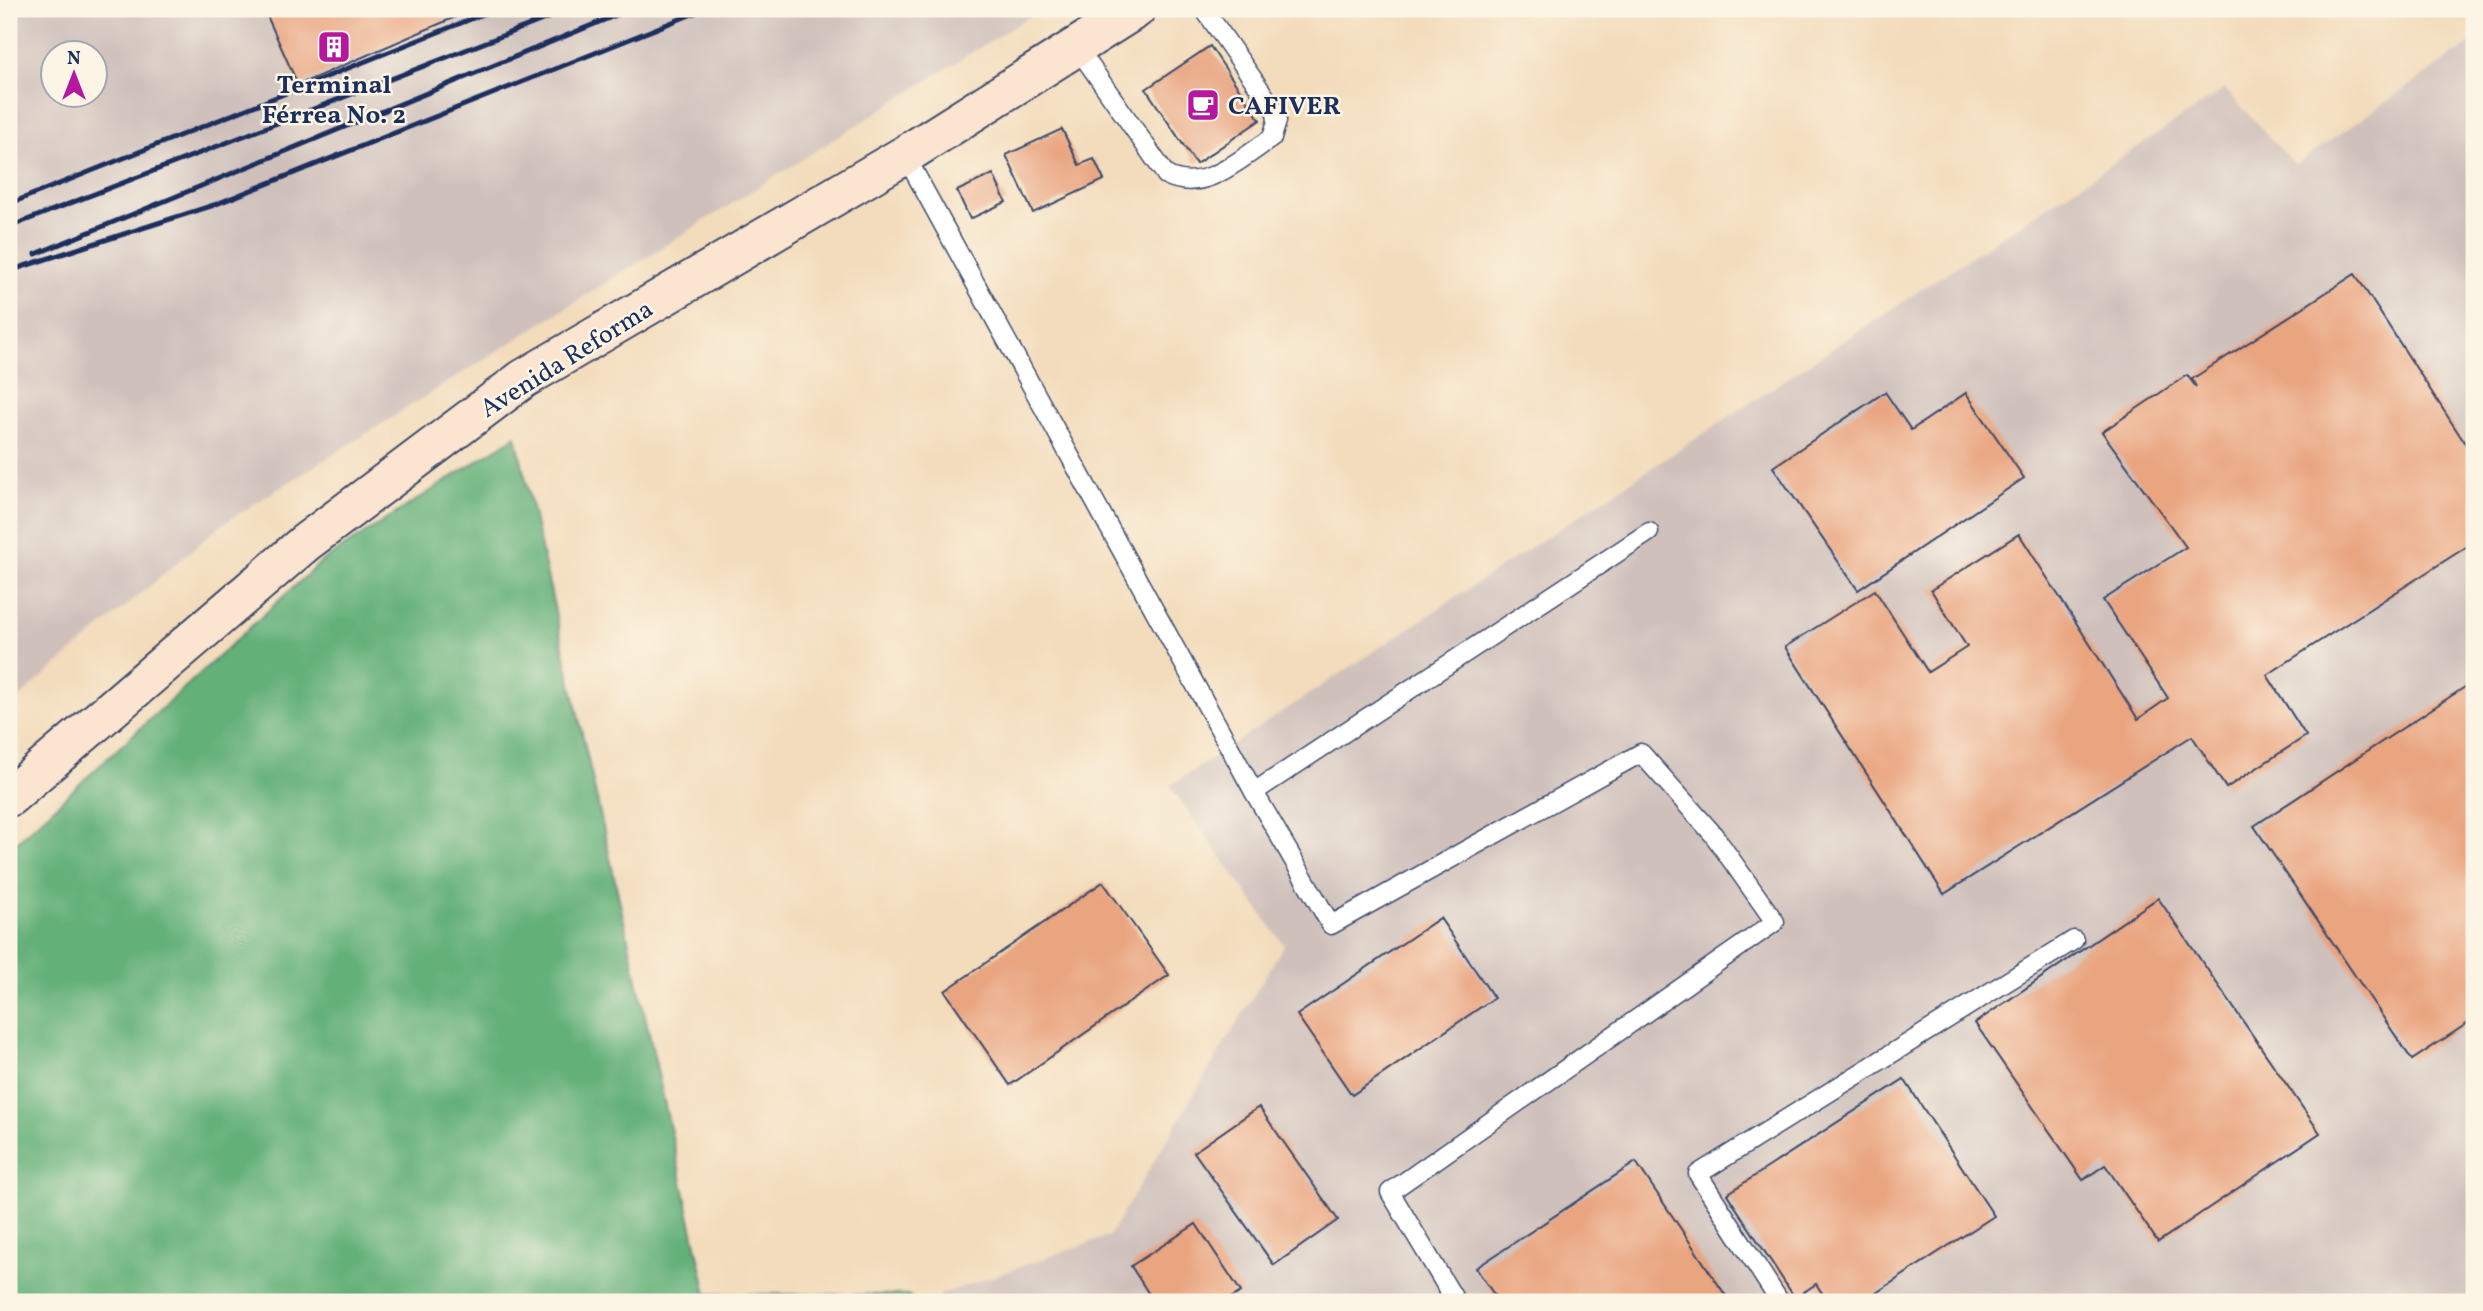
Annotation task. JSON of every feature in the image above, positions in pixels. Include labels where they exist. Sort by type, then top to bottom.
[{"type":"street","name":"Avenida Reforma","points":[[9,797],[305,543],[523,379],[905,155],[1136,9]]},
{"type":"lane","points":[[1077,47],[1166,175],[1177,181],[1200,181],[1272,138],[1277,121],[1276,112],[1204,9]]},
{"type":"lane","points":[[905,155],[1254,792],[1331,925],[1642,754],[1713,834],[1775,922],[1390,1192],[1456,1302]]},
{"type":"lane","points":[[1254,792],[1649,532]]},
{"type":"lane","points":[[1780,1302],[1698,1174],[2074,940]]},
{"type":"shaded area","points":[[9,9],[1041,9],[221,525],[9,706]]},
{"type":"shaded area","points":[[2474,41],[2474,1302],[946,1302],[939,1295],[1109,1236],[1284,945],[1170,786],[2225,89],[2295,165]]},
{"type":"green space","points":[[516,436],[707,1294],[908,1295],[916,1302],[9,1302],[9,849],[322,561]]},
{"type":"building","name":"Terminal Férrea No. 2","points":[[264,9],[474,9],[298,85]]},
{"type":"building","name":"CAFIVER","points":[[1210,46],[1260,120],[1196,164],[1146,89]]},
{"type":"building","points":[[1062,129],[1079,165],[1094,159],[1104,180],[1033,213],[1006,155]]},
{"type":"building","points":[[993,174],[1006,202],[970,219],[957,191]]},
{"type":"building","points":[[2355,274],[2474,457],[2474,542],[2267,675],[2306,736],[2226,788],[2192,736],[1944,894],[1785,647],[1875,590],[1928,672],[1967,647],[1931,590],[2019,534],[2138,719],[2168,698],[2103,600],[2186,547],[2102,432],[2187,375],[2196,387],[2192,379]]},
{"type":"building","points":[[1885,392],[1911,430],[1966,393],[2024,478],[1858,590],[1773,467]]},
{"type":"building","points":[[2474,681],[2474,1019],[2412,1060],[2254,826]]},
{"type":"building","points":[[1103,882],[1169,975],[1010,1085],[945,991]]},
{"type":"building","points":[[2158,898],[2320,1133],[2158,1242],[2105,1165],[2083,1180],[1975,1023]]},
{"type":"building","points":[[1440,918],[1494,998],[1352,1095],[1297,1015]]},
{"type":"building","points":[[1904,1079],[1994,1216],[1862,1302],[1828,1302],[1816,1284],[1795,1298],[1727,1194]]},
{"type":"building","points":[[1259,1107],[1338,1220],[1274,1265],[1194,1152]]},
{"type":"building","points":[[1636,1162],[1730,1302],[1499,1302],[1476,1268]]},
{"type":"building","points":[[1196,1224],[1241,1292],[1224,1302],[1154,1302],[1131,1266]]},
{"type":"railway","points":[[9,204],[496,9]]},
{"type":"railway","points":[[9,227],[571,9]]},
{"type":"railway","points":[[36,254],[631,9]]},
{"type":"railway","points":[[9,271],[214,205],[705,9]]},
{"type":"place","name":"Terminal Férrea No. 2","points":[[334,47]]},
{"type":"place","name":"CAFIVER","points":[[1203,105]]}]
